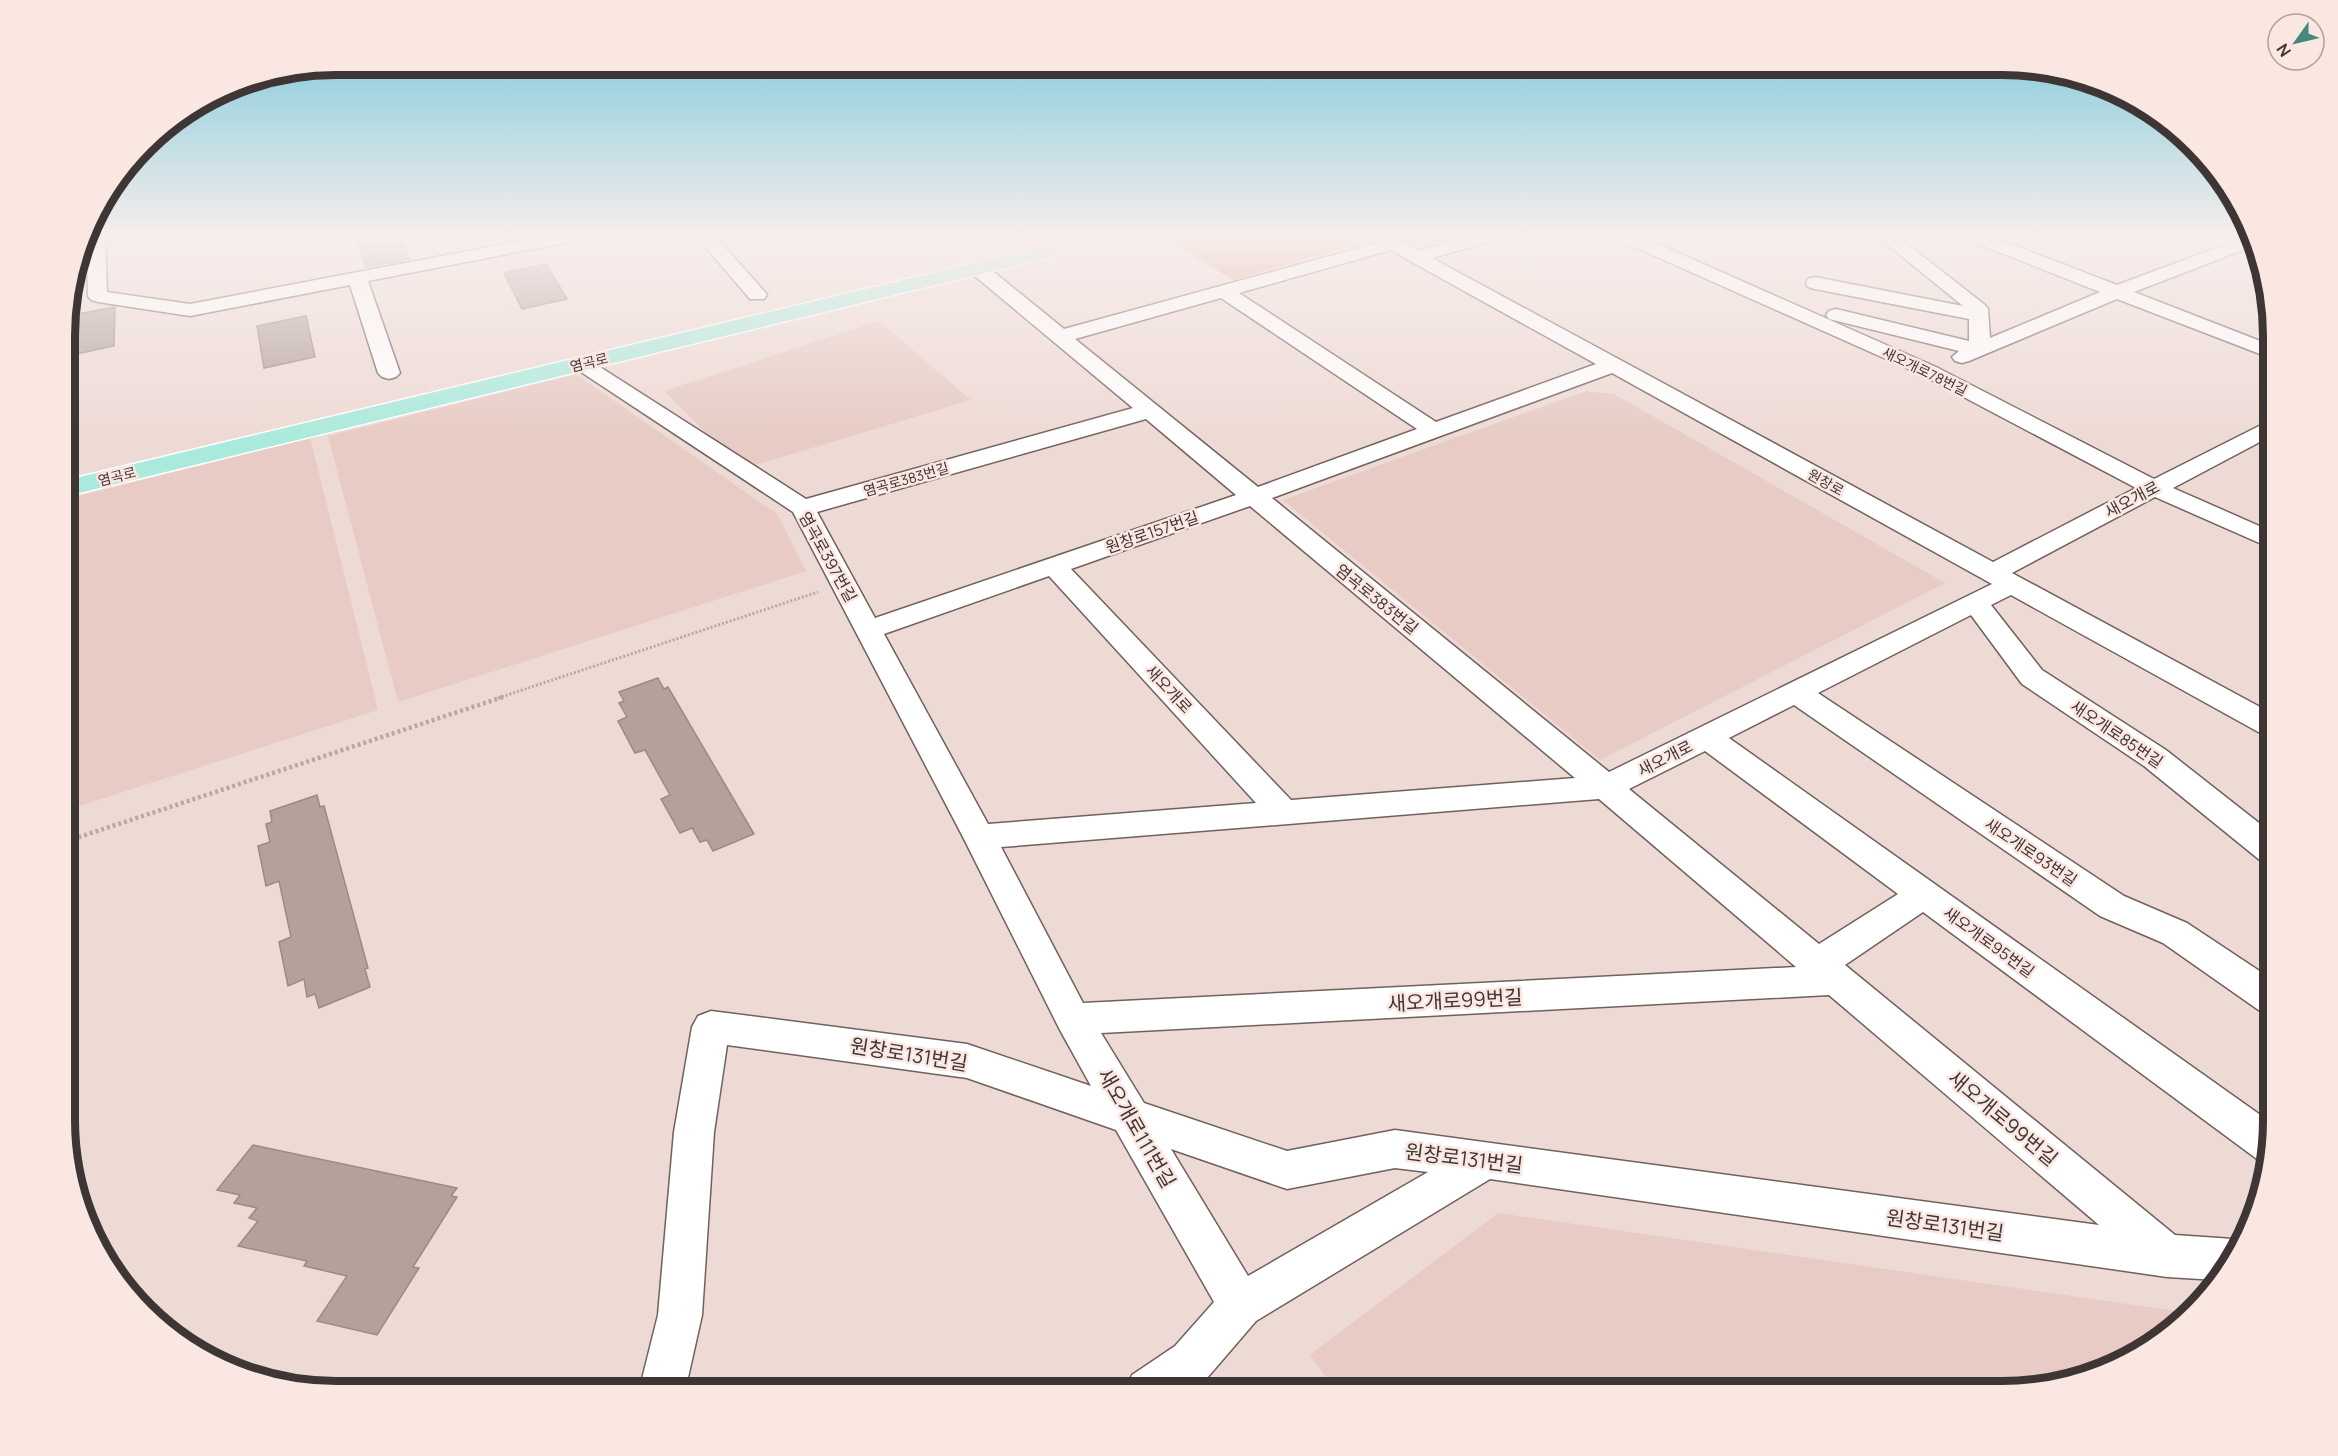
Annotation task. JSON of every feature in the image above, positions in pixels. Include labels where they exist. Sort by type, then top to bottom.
[{"type":"main road","name":"염곡로","points":[[75,486],[829,304]]},
{"type":"street","points":[[150,304],[190,310],[222,304]]},
{"type":"street","points":[[366,304],[389,373]]},
{"type":"street","name":"염곡로383번길","points":[[1019,304],[1606,787]]},
{"type":"street","points":[[1058,337],[1177,304]]},
{"type":"street","points":[[1243,304],[1434,431]]},
{"type":"street","name":"원창로","points":[[1502,304],[2263,722]]},
{"type":"street","name":"새오개로78번길","points":[[1777,304],[1929,371],[2154,488],[2263,537]]},
{"type":"street","points":[[1789,304],[1980,350]]},
{"type":"street","points":[[1922,304],[1978,315]]},
{"type":"street","points":[[1972,304],[1978,309],[1980,350]]},
{"type":"street","points":[[1929,371],[2089,304]]},
{"type":"street","points":[[2148,304],[2263,349]]},
{"type":"street","points":[[2250,344],[2263,346]]},
{"type":"street","name":"염곡로397번길","points":[[582,364],[802,508],[979,837]]},
{"type":"street","name":"원창로157번길","points":[[868,630],[1253,497],[1614,365]]},
{"type":"street","name":"염곡로383번길","points":[[802,508],[1149,411]]},
{"type":"street","name":"새오개로","points":[[979,837],[1606,787],[1975,602],[2002,578],[2154,488],[2263,431]]},
{"type":"street","name":"새오개로","points":[[1054,566],[1284,813]]},
{"type":"street","name":"새오개로85번길","points":[[1975,602],[2032,677],[2155,758],[2263,844]]},
{"type":"street","name":"새오개로93번길","points":[[1796,692],[2112,906],[2175,933],[2263,993]]},
{"type":"street","name":"새오개로95번길","points":[[1707,737],[2262,1139]]},
{"type":"street","name":"새오개로99번길","points":[[1606,787],[2168,1256]]},
{"type":"street","name":"새오개로111번길","points":[[979,837],[1073,1019],[1240,1305]]},
{"type":"street","points":[[1828,972],[1924,894]]},
{"type":"street","name":"새오개로99번길","points":[[1073,1019],[1828,972]]},
{"type":"street","name":"원창로131번길","points":[[664,1381],[680,1315],[694,1132],[711,1027],[967,1061],[1287,1170],[1395,1149],[2168,1256],[2222,1259]]},
{"type":"street","points":[[1163,1381],[1191,1362],[1240,1305],[1486,1160]]},
{"type":"path","points":[[75,838],[820,592]]},
{"type":"shaded area","points":[[879,321],[971,400],[742,469],[664,391]]},
{"type":"shaded area","points":[[576,374],[777,514],[806,571],[398,702],[328,436]]},
{"type":"shaded area","points":[[1586,391],[1614,394],[1945,583],[1600,760],[1283,500]]},
{"type":"shaded area","points":[[310,438],[378,710],[75,807],[75,497]]},
{"type":"shaded area","points":[[1498,1213],[2179,1311],[2147,1337],[2102,1361],[2053,1376],[2002,1381],[1329,1381],[1310,1355]]},
{"type":"building","points":[[519,304],[545,304],[522,309]]},
{"type":"building","points":[[115,307],[114,346],[75,354],[76,314]]},
{"type":"building","points":[[306,316],[315,357],[264,368],[257,326]]},
{"type":"building","points":[[658,678],[664,689],[668,687],[754,834],[713,851],[707,840],[700,842],[692,828],[680,833],[661,799],[670,795],[645,750],[635,753],[618,721],[627,717],[619,703],[624,701],[619,692]]},
{"type":"building","points":[[317,795],[320,807],[324,806],[368,968],[365,969],[370,987],[319,1008],[315,994],[307,997],[304,979],[288,986],[279,942],[291,937],[279,881],[266,886],[258,846],[270,842],[266,824],[272,822],[270,811]]},
{"type":"building","points":[[253,1145],[457,1188],[451,1196],[457,1197],[413,1267],[419,1268],[377,1335],[317,1321],[347,1276],[304,1266],[307,1261],[238,1246],[258,1221],[249,1218],[257,1208],[234,1203],[240,1195],[217,1190]]}]
